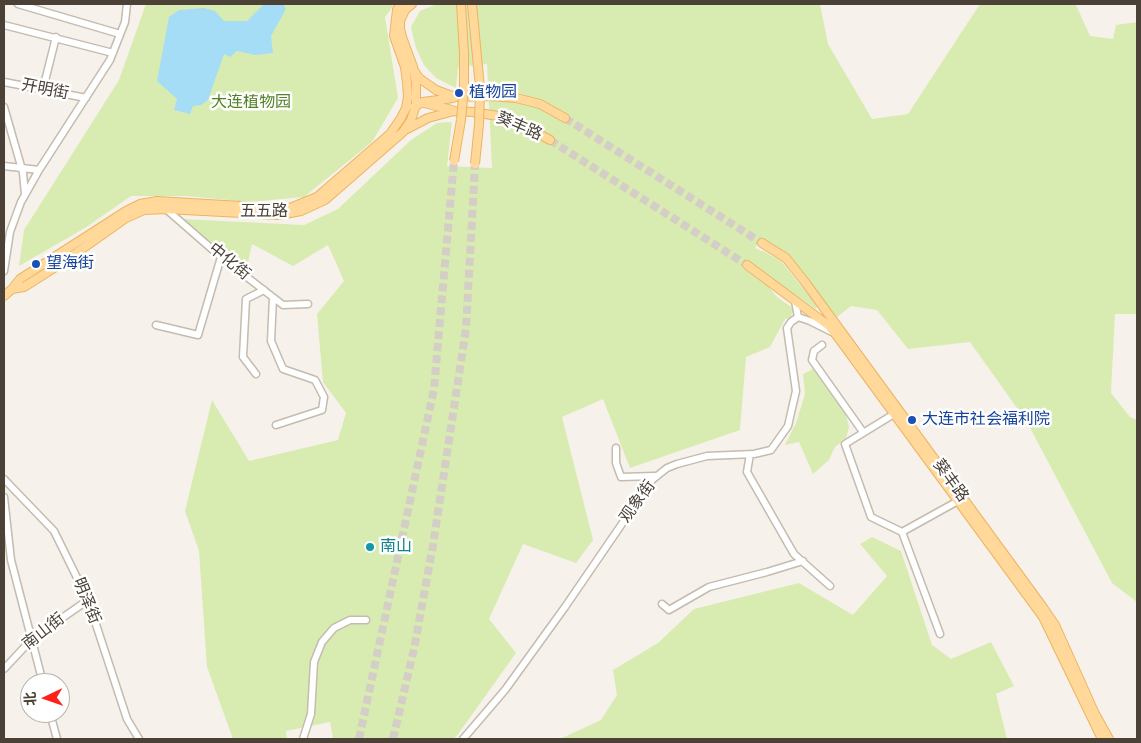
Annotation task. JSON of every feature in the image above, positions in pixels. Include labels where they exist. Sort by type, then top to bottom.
[{"type":"main road","name":"五五路","points":[[4,296],[20,279],[140,204],[157,201],[290,208],[317,198],[328,190],[390,134],[406,108],[408,97],[405,67],[394,36],[397,10],[401,4]]},
{"type":"main road","points":[[412,4],[405,10],[400,21],[400,29],[413,67],[419,104]]},
{"type":"main road","points":[[454,161],[464,88],[461,4]]},
{"type":"main road","points":[[472,4],[480,88],[475,164]]},
{"type":"main road","name":"葵丰路","points":[[413,67],[419,78],[436,90],[455,97],[492,96],[516,98],[540,104],[565,118]]},
{"type":"main road","points":[[407,83],[416,94]]},
{"type":"main road","points":[[401,118],[419,104],[455,97]]},
{"type":"main road","points":[[442,99],[442,108]]},
{"type":"main road","name":"五五路","points":[[12,289],[24,287],[135,213],[152,208],[279,215],[301,211],[325,200],[403,132],[419,104]]},
{"type":"main road","points":[[419,104],[454,111]]},
{"type":"main road","name":"葵丰路","points":[[403,132],[428,118],[454,111],[498,116],[522,125],[550,140]]},
{"type":"main road","name":"葵丰路","points":[[762,243],[786,258],[805,282],[1042,606],[1055,625],[1095,714],[1109,739]]},
{"type":"main road","name":"葵丰路","points":[[747,265],[828,325],[835,333],[1043,617],[1102,739]]},
{"type":"street","points":[[18,4],[120,34]]},
{"type":"street","points":[[4,272],[10,232],[25,194],[110,60],[125,22],[127,4]]},
{"type":"street","points":[[4,24],[113,53]]},
{"type":"street","points":[[42,89],[56,37]]},
{"type":"street","name":"开明街","points":[[4,82],[86,98]]},
{"type":"street","points":[[4,107],[21,168],[25,194]]},
{"type":"street","points":[[4,166],[39,170]]},
{"type":"street","name":"中化街","points":[[157,201],[282,305],[308,304]]},
{"type":"street","points":[[156,325],[198,335],[221,256]]},
{"type":"street","points":[[256,374],[243,357],[246,299],[264,290]]},
{"type":"street","points":[[273,298],[271,341],[283,369],[315,380],[324,397],[322,410],[276,426]]},
{"type":"street","points":[[796,301],[798,317],[835,333]]},
{"type":"street","name":"观象街","points":[[463,739],[505,690],[656,476],[677,464],[707,456],[750,454],[771,450],[788,426],[796,391],[787,328],[798,317]]},
{"type":"street","points":[[822,345],[814,351],[812,360],[864,432]]},
{"type":"street","points":[[894,414],[845,444],[871,517],[902,532],[940,634]]},
{"type":"street","points":[[616,448],[616,463],[620,478],[656,476]]},
{"type":"street","points":[[750,454],[747,472],[794,554],[830,586]]},
{"type":"street","name":"明泽街","points":[[4,479],[54,531],[88,600],[126,720],[138,739]]},
{"type":"street","points":[[4,497],[7,561],[32,638],[41,673]]},
{"type":"street","points":[[902,532],[958,501]]},
{"type":"street","points":[[662,604],[669,610],[709,587],[802,561]]},
{"type":"street","name":"南山街","points":[[4,669],[32,638],[88,600]]},
{"type":"street","points":[[303,739],[311,714],[314,662],[322,642],[334,628],[350,620],[366,620]]},
{"type":"street","points":[[53,723],[57,739]]},
{"type":"green space","name":"大连植物园","points":[[146,4],[395,4],[385,17],[398,98],[372,142],[304,197],[250,202],[186,196],[131,196],[85,228],[19,266],[24,230],[119,80]]},
{"type":"green space","points":[[437,4],[820,4],[828,44],[872,119],[908,114],[980,4],[1073,4],[1076,5],[1090,36],[1113,39],[1116,25],[1137,22],[1137,314],[1115,314],[1111,393],[1130,417],[1137,420],[1137,602],[1112,583],[1027,422],[970,342],[908,349],[877,310],[851,306],[837,317],[789,257],[761,239],[755,248],[781,261],[817,306],[816,309],[747,261],[741,267],[768,286],[777,297],[794,309],[790,318],[785,319],[770,347],[746,357],[740,430],[630,468],[603,399],[562,417],[593,540],[576,563],[523,544],[489,619],[516,653],[456,737],[451,739],[333,739],[330,722],[286,731],[287,739],[233,739],[207,667],[199,551],[185,511],[212,400],[249,461],[338,440],[346,413],[323,382],[317,314],[344,281],[328,245],[293,266],[252,244],[246,272],[182,219],[304,225],[338,209],[411,140],[437,123],[452,122],[447,166],[492,168],[487,64],[458,67],[456,88],[436,78],[424,65],[416,48],[411,27],[420,11]]},
{"type":"green space","points":[[813,369],[846,415],[849,427],[846,438],[835,447],[829,460],[813,474],[799,442],[785,445],[796,423],[805,394],[803,374]]},
{"type":"green space","points":[[872,537],[901,551],[932,645],[951,659],[991,642],[1014,686],[996,694],[1007,739],[560,739],[601,720],[617,695],[613,670],[658,643],[694,609],[799,583],[853,615],[887,576],[860,544]]},
{"type":"water","points":[[264,4],[283,4],[286,9],[271,36],[273,53],[255,55],[237,51],[230,57],[224,54],[208,100],[201,105],[193,106],[190,114],[174,110],[177,99],[157,81],[169,17],[179,10],[204,8],[215,11],[224,21],[247,21]]},
{"type":"tunnel","points":[[565,118],[762,243]]},
{"type":"tunnel","points":[[550,140],[747,265]]},
{"type":"tunnel","points":[[359,739],[434,389],[454,161]]},
{"type":"tunnel","points":[[393,739],[414,649],[433,545],[466,329],[475,164]]},
{"type":"place","name":"植物园","points":[[459,93]]},
{"type":"place","name":"望海街","points":[[36,264]]},
{"type":"place","name":"大连市社会福利院","points":[[912,420]]},
{"type":"place","name":"南山","points":[[370,547]]}]
